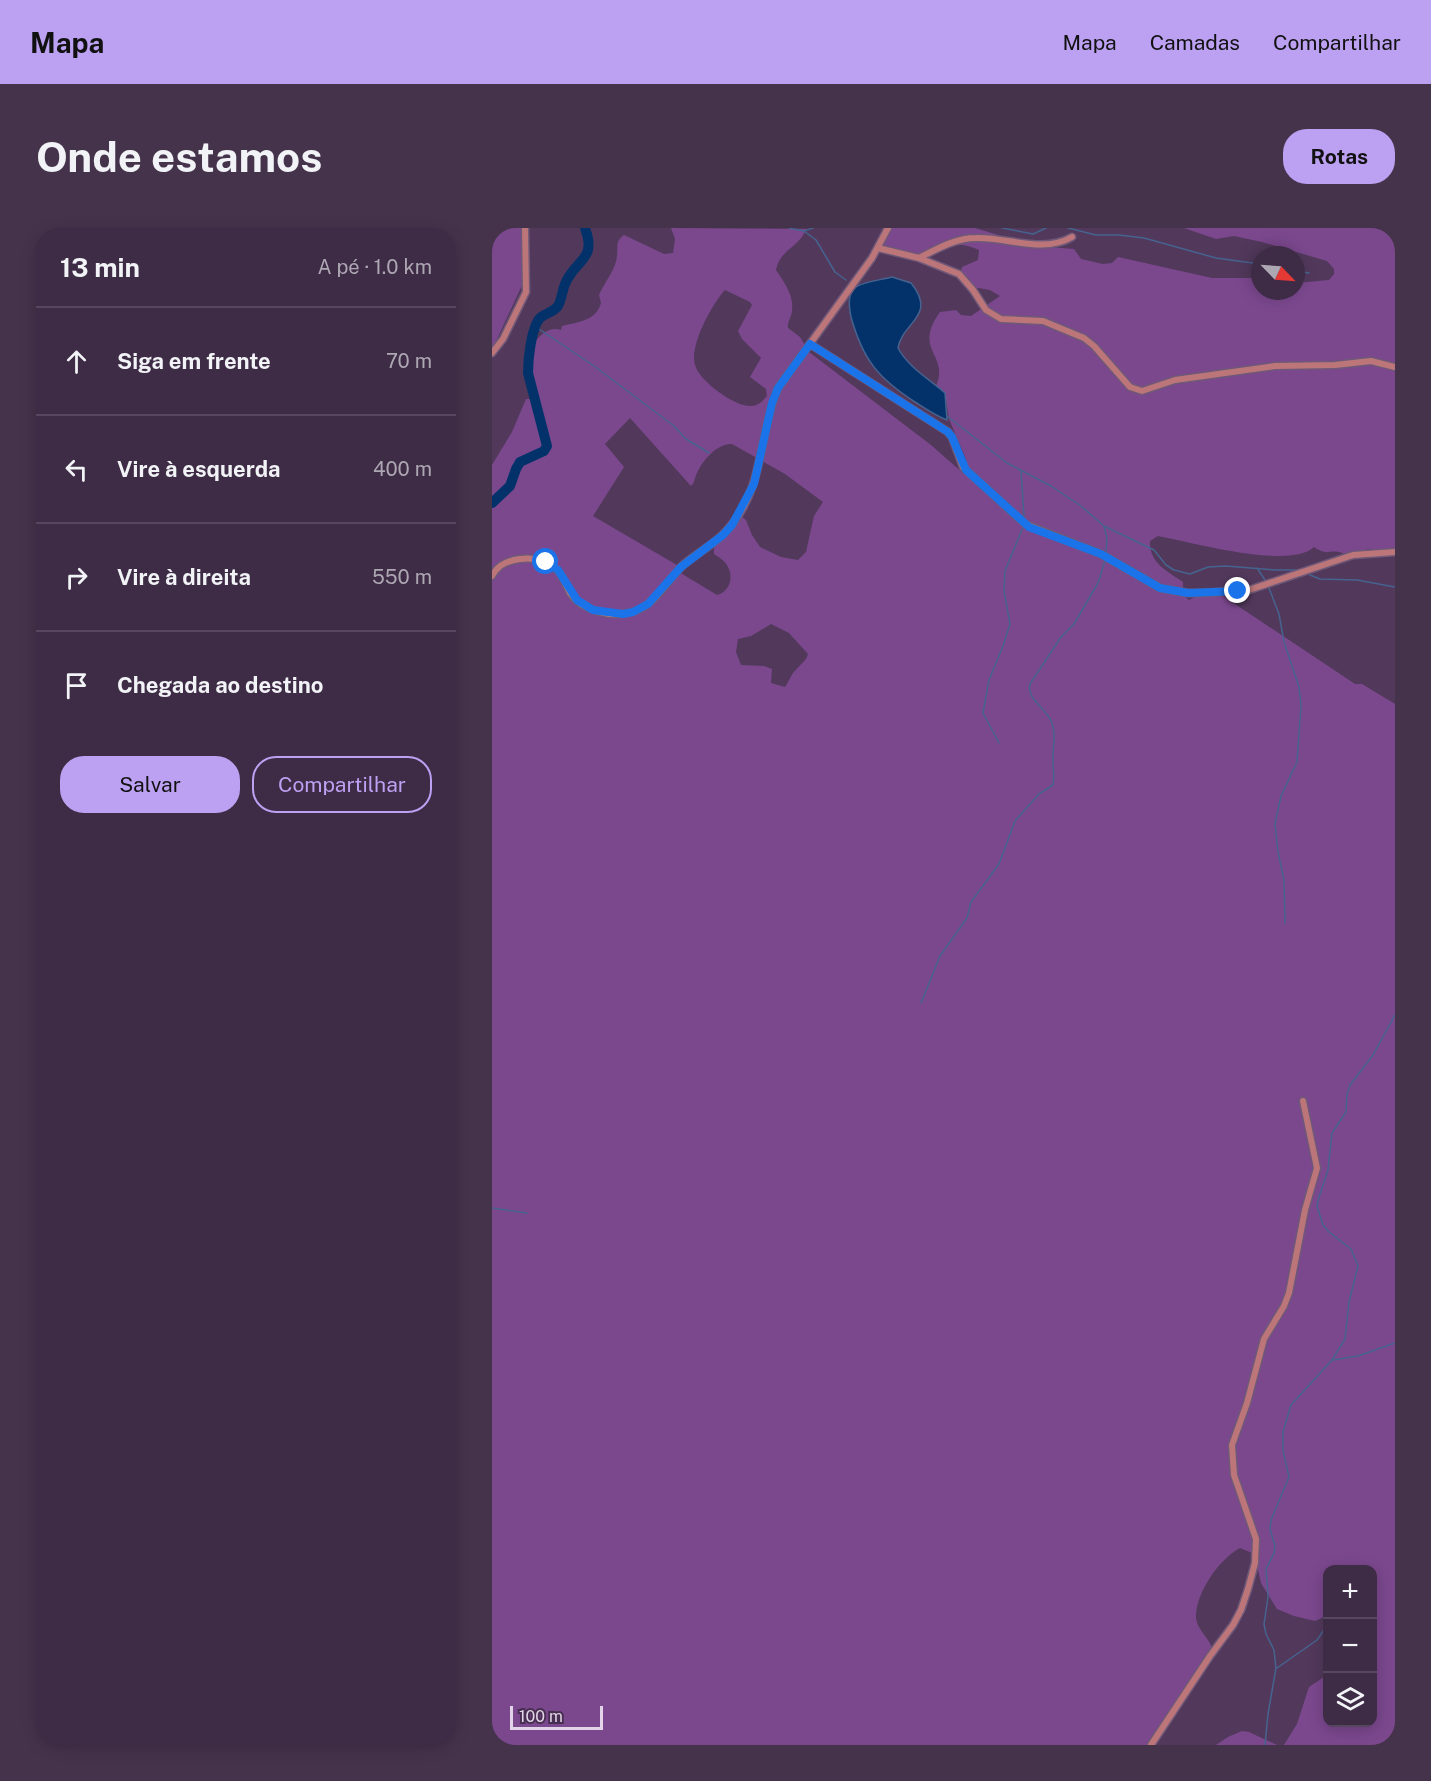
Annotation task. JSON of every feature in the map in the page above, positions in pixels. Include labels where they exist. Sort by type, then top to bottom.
[{"type":"street","points":[[492,353],[503,339],[526,292],[525,228]]},
{"type":"street","points":[[492,576],[498,567],[509,562],[538,560],[558,570],[577,600],[593,610],[623,614],[633,612],[648,604],[681,567],[723,535],[732,525],[754,484],[772,403],[778,388],[878,248],[888,228]]},
{"type":"street","points":[[920,258],[940,247],[968,238],[998,238],[1041,245],[1061,243],[1072,237]]},
{"type":"street","points":[[878,248],[920,258],[959,274],[986,310],[1001,319],[1043,321],[1084,338],[1094,346],[1130,387],[1137,391],[1181,379],[1275,366],[1335,366],[1371,361],[1395,367]]},
{"type":"street","points":[[810,344],[948,432],[966,470],[1029,527],[1101,554],[1160,588],[1196,593],[1249,590],[1353,555],[1395,552]]},
{"type":"street","points":[[1151,1745],[1233,1625],[1241,1610],[1255,1563],[1256,1539],[1234,1475],[1232,1445],[1247,1404],[1264,1339],[1284,1306],[1289,1293],[1305,1210],[1316,1175],[1314,1148],[1303,1101]]},
{"type":"shaded area","points":[[492,228],[521,228],[525,271],[523,283],[492,350]]},
{"type":"shaded area","points":[[671,228],[806,229],[799,240],[781,257],[776,270],[788,289],[791,299],[792,312],[788,328],[800,337],[809,352],[931,445],[964,474],[968,471],[966,459],[949,419],[945,393],[936,386],[939,366],[930,344],[932,325],[940,312],[956,310],[961,315],[971,316],[1000,296],[990,290],[973,287],[961,272],[962,267],[978,260],[979,250],[969,246],[955,245],[933,254],[913,255],[879,246],[886,228],[975,228],[1034,246],[1074,249],[1081,259],[1103,264],[1112,263],[1118,257],[1212,278],[1251,278],[1251,300],[1305,300],[1305,282],[1329,280],[1334,274],[1334,269],[1327,261],[1305,255],[1305,246],[1276,246],[1234,236],[1216,239],[1184,228],[1395,228],[1395,552],[1370,549],[1361,552],[1358,556],[1351,556],[1339,552],[1325,552],[1314,547],[1301,553],[1284,556],[1262,555],[1158,536],[1150,541],[1150,549],[1160,566],[1183,582],[1183,595],[1189,600],[1196,596],[1220,594],[1355,684],[1362,684],[1395,704],[1395,1745],[1284,1745],[1297,1724],[1309,1687],[1323,1678],[1323,1727],[1377,1727],[1377,1565],[1323,1565],[1323,1617],[1315,1621],[1277,1609],[1261,1583],[1252,1553],[1240,1548],[1224,1560],[1210,1578],[1197,1609],[1197,1622],[1213,1651],[1148,1745],[492,1745],[492,465],[512,432],[526,399],[533,399],[534,391],[529,371],[532,366],[532,345],[541,335],[552,329],[561,330],[562,326],[586,320],[595,314],[601,303],[599,295],[616,261],[618,242],[621,237],[624,235],[664,254],[673,253],[675,239]],"holes":[[[725,290],[752,305],[738,331],[742,339],[761,358],[750,377],[766,389],[767,396],[752,406],[737,403],[711,386],[698,371],[694,357],[698,337],[708,315]],[[630,418],[691,486],[706,458],[721,446],[732,444],[785,474],[823,502],[814,516],[806,552],[798,560],[781,557],[760,547],[746,520],[739,515],[714,548],[714,554],[725,563],[730,571],[727,588],[717,595],[679,572],[682,568],[593,516],[624,467],[605,444]],[[771,624],[789,633],[808,654],[785,687],[771,683],[772,669],[764,666],[741,665],[736,652],[738,639],[751,636]]]},
{"type":"shaded area","points":[[1242,1731],[1249,1732],[1277,1745],[1216,1745]]},
{"type":"water","points":[[892,277],[911,283],[921,303],[920,311],[901,339],[898,348],[913,367],[945,393],[947,420],[891,385],[874,367],[856,332],[849,305],[853,290],[864,283]]},
{"type":"waterway","points":[[492,503],[510,486],[520,462],[544,451],[547,446],[528,373],[530,345],[539,319],[558,306],[565,284],[587,253],[588,239],[585,228]]},
{"type":"waterway","points":[[789,228],[804,231],[813,228]]},
{"type":"waterway","points":[[1002,228],[1033,234],[1046,228]]},
{"type":"waterway","points":[[1068,228],[1096,235],[1144,238],[1216,258],[1251,263]]},
{"type":"waterway","points":[[804,231],[816,240],[835,272],[846,280]]},
{"type":"waterway","points":[[1305,272],[1309,273]]},
{"type":"waterway","points":[[536,327],[594,366],[674,426],[686,439],[709,453]]},
{"type":"waterway","points":[[947,416],[1007,463],[1051,486],[1081,506],[1104,526],[1154,550],[1166,565],[1174,570],[1190,574],[1208,567],[1226,566],[1299,570]]},
{"type":"waterway","points":[[1021,471],[1024,517]]},
{"type":"waterway","points":[[1104,526],[1107,538],[1106,551]]},
{"type":"waterway","points":[[999,743],[983,713],[989,680],[1010,624],[1004,591],[1005,571],[1023,527]]},
{"type":"waterway","points":[[921,1003],[940,956],[967,918],[971,902],[999,864],[1015,821],[1039,794],[1053,785],[1053,728],[1049,718],[1031,695],[1030,684],[1061,637],[1074,624],[1098,583],[1105,561]]},
{"type":"waterway","points":[[1257,568],[1265,580]]},
{"type":"waterway","points":[[1310,575],[1320,579],[1357,580],[1395,587]]},
{"type":"waterway","points":[[1269,588],[1279,614],[1284,642],[1299,687],[1301,706],[1297,762],[1281,796],[1275,824],[1284,880],[1285,923]]},
{"type":"waterway","points":[[1265,1745],[1276,1668],[1274,1650],[1264,1624],[1268,1597],[1266,1569],[1275,1546],[1270,1529],[1271,1520],[1289,1477],[1283,1451],[1283,1432],[1291,1405],[1332,1360],[1345,1339],[1349,1302],[1358,1266],[1351,1249],[1323,1225],[1317,1206],[1328,1170],[1332,1133],[1346,1112],[1350,1085],[1373,1055],[1395,1015]]},
{"type":"waterway","points":[[492,1208],[527,1213]]},
{"type":"waterway","points":[[1333,1360],[1358,1356],[1395,1343]]},
{"type":"waterway","points":[[1277,1668],[1317,1640],[1323,1631]]},
{"type":"route","points":[[546,562],[558,570],[571,594],[584,606],[593,610],[623,614],[633,612],[648,604],[681,567],[695,554],[723,535],[732,525],[754,484],[774,396],[810,344],[948,432],[963,467],[1029,527],[1101,554],[1160,588],[1188,593],[1238,591]]}]
